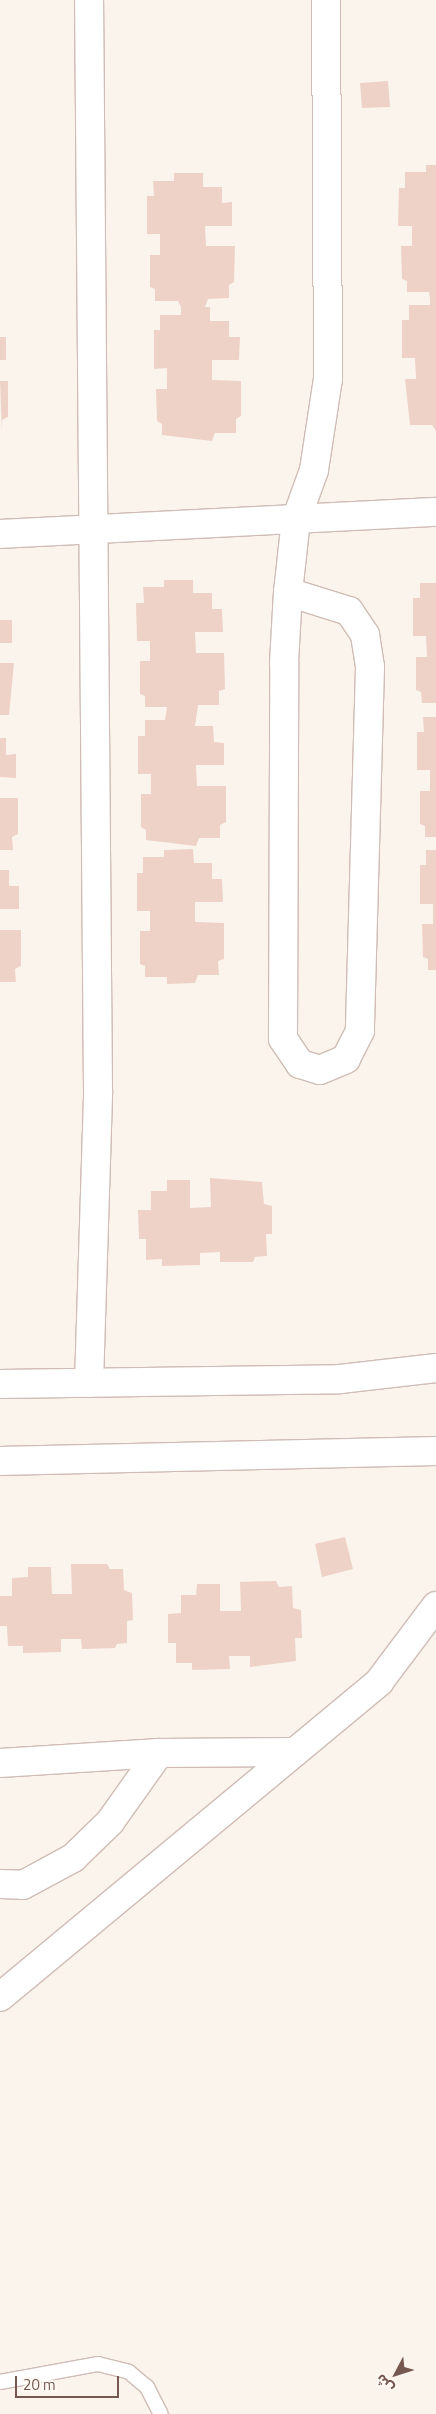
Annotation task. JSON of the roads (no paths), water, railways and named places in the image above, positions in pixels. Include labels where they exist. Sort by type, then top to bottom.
[{"type":"street","points":[[89,0],[91,529],[98,1091],[89,1383]]},
{"type":"street","points":[[288,592],[349,611],[365,635],[370,667],[360,1031],[346,1060],[320,1070],[300,1064],[283,1039],[288,592],[296,520],[314,470],[328,379],[326,0]]},
{"type":"street","points":[[0,534],[436,512]]},
{"type":"street","points":[[0,1384],[340,1379],[436,1368]]},
{"type":"street","points":[[0,1461],[436,1451]]},
{"type":"street","points":[[0,1997],[379,1682],[436,1606]]},
{"type":"street","points":[[0,1763],[159,1753],[294,1752]]},
{"type":"street","points":[[0,1884],[23,1885],[73,1858],[110,1822],[159,1753]]},
{"type":"lane","points":[[0,2382],[98,2364],[129,2372],[147,2387],[161,2414]]}]
